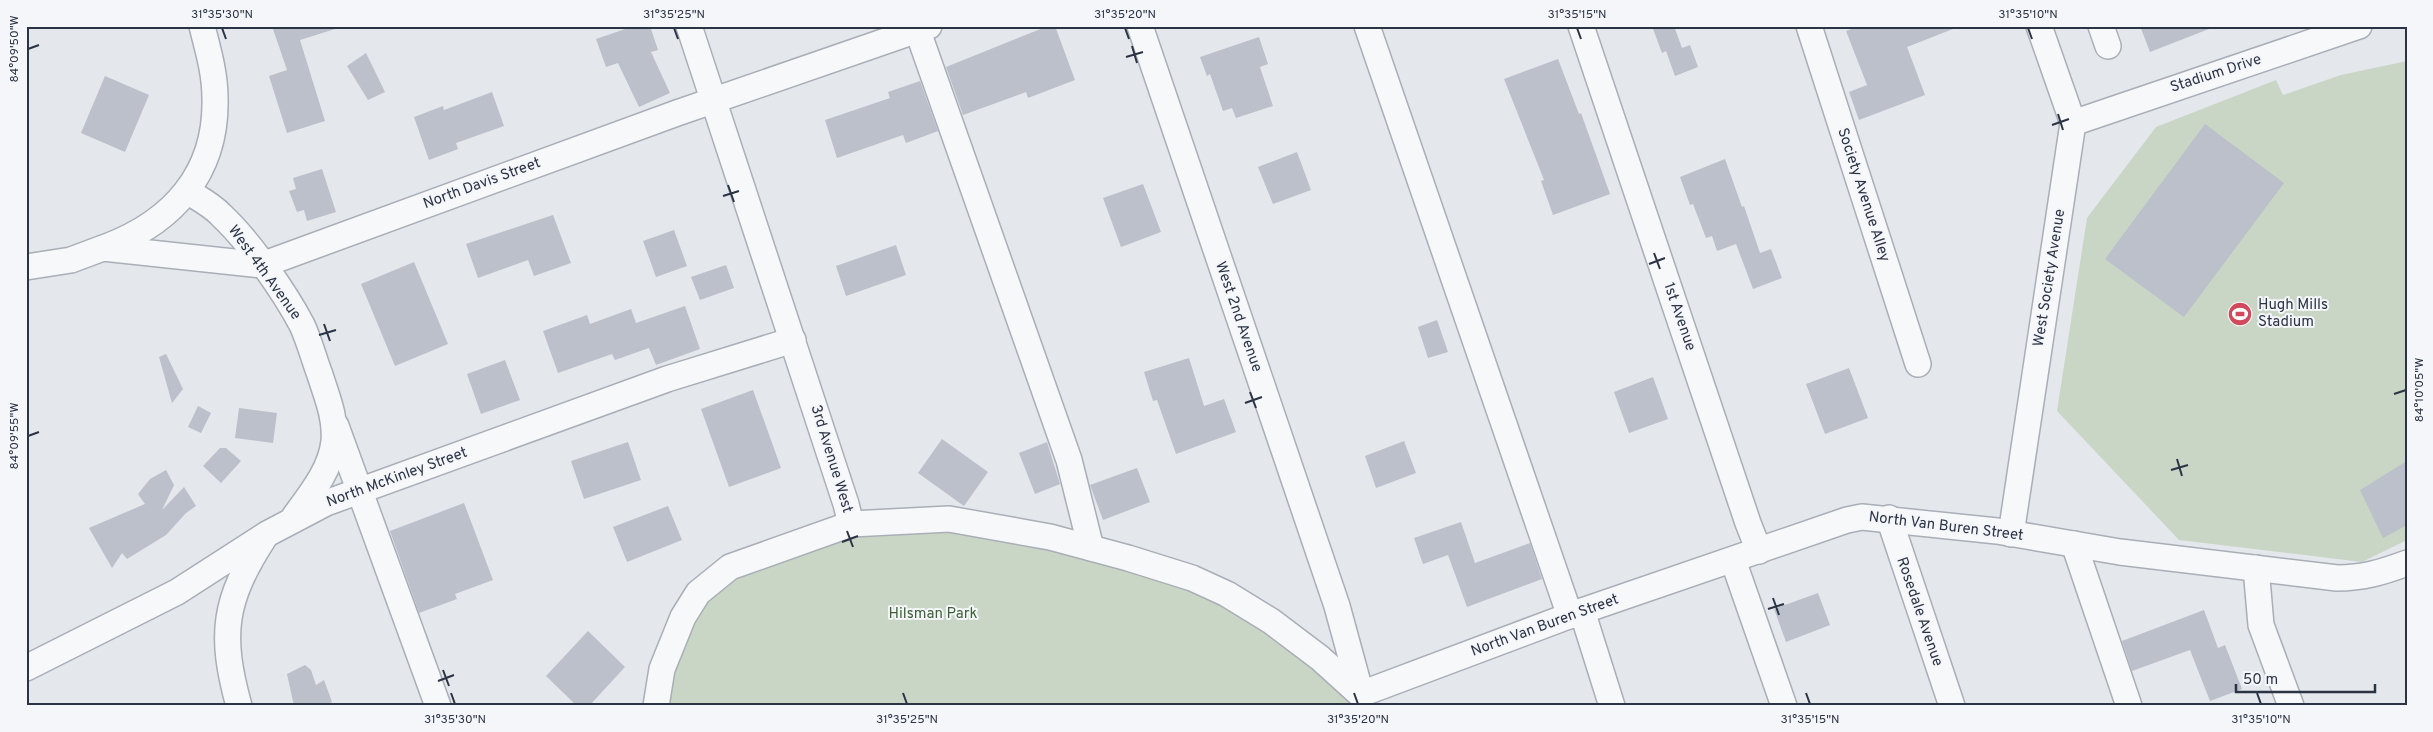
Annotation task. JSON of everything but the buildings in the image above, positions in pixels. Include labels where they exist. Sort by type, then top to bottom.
[{"type":"street","points":[[103,248],[130,238],[152,225],[174,206],[197,176],[208,152],[213,128],[215,98],[212,66],[202,26]]},
{"type":"street","name":"3rd Avenue West","points":[[688,26],[793,340],[851,524],[949,519],[1000,527],[1091,548],[1192,578],[1227,594],[1271,621],[1320,658],[1363,700]]},
{"type":"street","name":"West 2nd Avenue","points":[[1140,26],[1337,606],[1363,700]]},
{"type":"street","points":[[1367,26],[1576,614],[1612,706]]},
{"type":"street","name":"1st Avenue","points":[[1581,26],[1748,523],[1759,550]]},
{"type":"street","name":"Society Avenue Alley","points":[[1809,26],[1918,364]]},
{"type":"street","name":"West Society Avenue","points":[[2011,534],[2073,123],[2039,26]]},
{"type":"street","name":"Stadium Drive","points":[[2073,123],[2359,26]]},
{"type":"street","points":[[921,28],[1069,460],[1091,548]]},
{"type":"street","name":"North Davis Street","points":[[26,267],[71,260],[103,248],[262,265],[921,28]]},
{"type":"street","name":"West 4th Avenue","points":[[187,191],[221,214],[262,265],[302,326],[334,420],[438,706]]},
{"type":"street","name":"North McKinley Street","points":[[26,668],[176,592],[267,534],[326,503],[667,379],[793,340]]},
{"type":"street","name":"West 4th Avenue","points":[[291,521],[314,490],[330,460],[334,442],[334,420]]},
{"type":"street","name":"North Van Buren Street","points":[[1363,700],[1576,614],[1847,520],[1862,517],[1889,518],[2337,578],[2359,578],[2378,574],[2407,563]]},
{"type":"street","name":"Rosedale Avenue","points":[[1889,518],[1952,706]]},
{"type":"street","points":[[656,706],[662,669],[667,655],[683,617],[705,585],[730,568],[851,524]]},
{"type":"street","points":[[239,706],[230,674],[228,624],[233,596],[248,564],[267,534]]},
{"type":"street","points":[[2074,544],[2129,706]]},
{"type":"street","points":[[1733,560],[1784,706]]},
{"type":"street","points":[[2256,568],[2261,625],[2292,706]]},
{"type":"green space","name":"Hugh Mills Stadium","points":[[2407,61],[2407,540],[2362,562],[2179,540],[2057,411],[2087,218],[2156,127],[2276,80],[2283,95],[2341,75]]},
{"type":"green space","name":"Hilsman Park","points":[[950,521],[1226,596],[1364,706],[660,706],[707,587],[852,526]]},
{"type":"place","name":"Hugh Mills Stadium","points":[[2240,314]]}]
